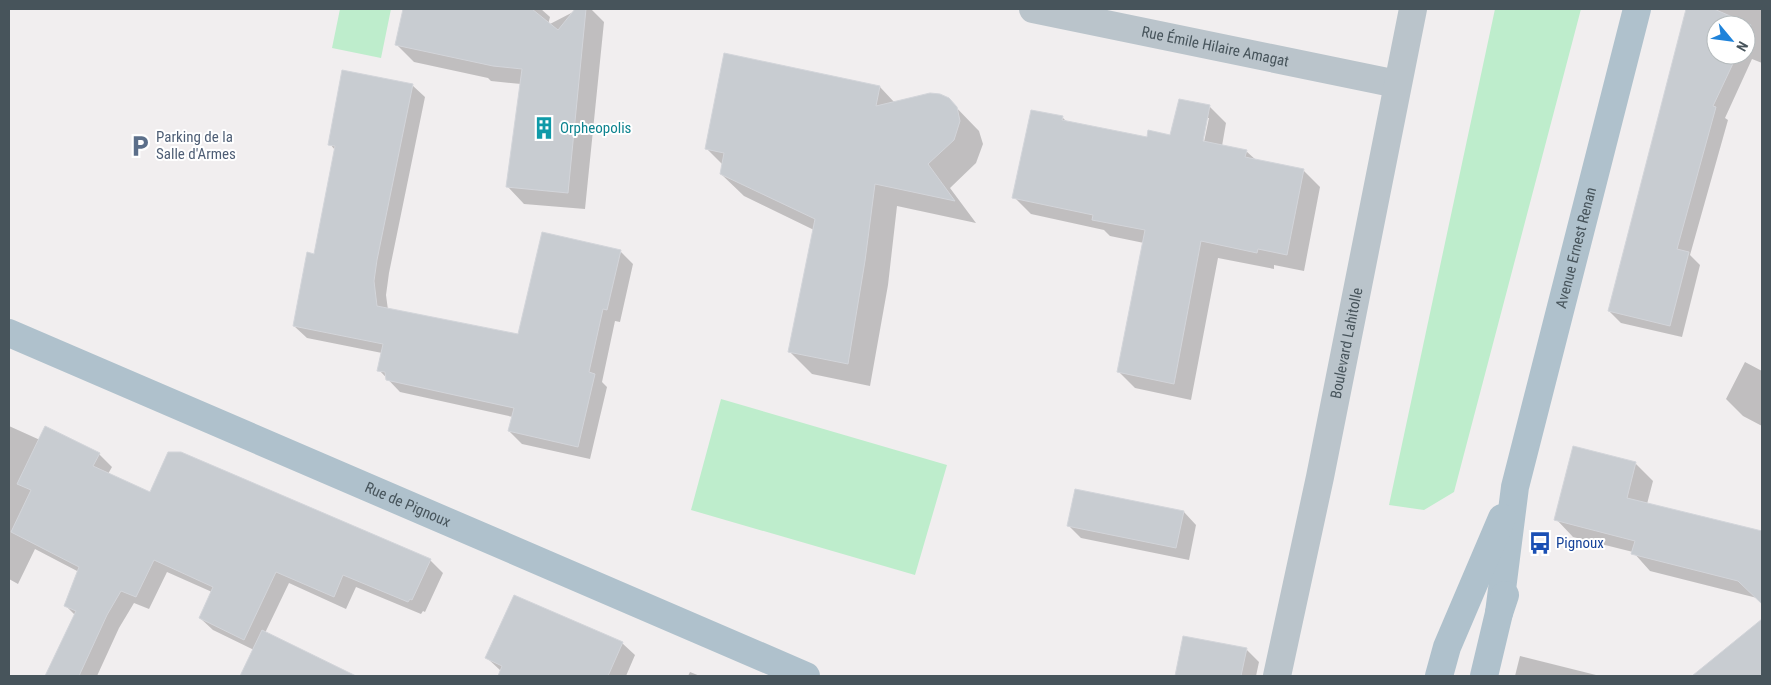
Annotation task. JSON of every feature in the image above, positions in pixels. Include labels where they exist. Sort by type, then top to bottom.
[{"type":"main road","name":"Avenue Ernest Renan","points":[[1439,676],[1447,646],[1516,487],[1637,9]]},
{"type":"main road","name":"Rue de Pignoux","points":[[9,333],[806,676]]},
{"type":"main road","points":[[1484,676],[1499,613],[1532,514],[1516,487]]},
{"type":"street","name":"Rue Émile Hilaire Amagat","points":[[1033,9],[1397,84]]},
{"type":"street","name":"Boulevard Lahitolle","points":[[1277,676],[1320,477],[1397,84],[1414,9]]},
{"type":"green space","points":[[340,9],[391,9],[381,58],[332,48]]},
{"type":"green space","points":[[1495,9],[1581,9],[1454,492],[1424,510],[1389,505]]},
{"type":"green space","points":[[721,399],[947,465],[915,575],[691,510]]},
{"type":"building","name":"Orpheopolis","points":[[403,9],[532,9],[558,30],[575,9],[586,9],[568,193],[506,187],[522,69],[493,66],[395,45]]},
{"type":"building","points":[[1686,9],[1714,9],[1728,15],[1706,15],[1706,65],[1732,65],[1713,106],[1716,107],[1677,249],[1689,252],[1670,326],[1608,311]]},
{"type":"building","points":[[724,53],[880,86],[876,106],[930,93],[940,94],[949,98],[957,107],[960,121],[954,140],[928,164],[955,201],[875,184],[865,261],[848,364],[788,352],[815,219],[720,174],[724,153],[705,149]]},
{"type":"building","points":[[342,70],[413,84],[377,260],[374,281],[377,306],[518,334],[542,232],[621,250],[607,310],[603,309],[589,372],[595,374],[578,447],[508,431],[514,408],[386,380],[385,372],[377,371],[383,344],[293,326],[307,252],[314,254],[335,146],[328,145]]},
{"type":"building","points":[[1179,99],[1210,105],[1203,141],[1247,150],[1245,157],[1304,169],[1287,255],[1258,249],[1257,253],[1201,241],[1174,384],[1117,372],[1145,230],[1092,220],[1093,215],[1012,198],[1031,110],[1063,116],[1062,120],[1147,137],[1148,130],[1170,135]]},
{"type":"building","points":[[45,426],[100,453],[93,466],[150,492],[168,452],[181,452],[431,559],[412,600],[410,599],[408,602],[343,575],[334,597],[276,572],[244,640],[199,618],[213,587],[154,560],[136,597],[121,591],[107,615],[79,676],[45,676],[76,611],[64,606],[79,567],[11,532],[31,490],[17,484]]},
{"type":"building","points":[[1573,446],[1636,462],[1627,498],[1762,531],[1762,604],[1738,581],[1631,554],[1635,541],[1554,520]]},
{"type":"building","points":[[1075,489],[1184,511],[1176,548],[1067,526]]},
{"type":"building","points":[[514,595],[623,642],[608,676],[498,676],[502,666],[485,658]]},
{"type":"building","points":[[1762,619],[1762,676],[1692,676]]},
{"type":"building","points":[[262,630],[356,676],[240,676]]},
{"type":"building","points":[[1183,636],[1247,648],[1241,676],[1175,676]]},
{"type":"place","name":"Orpheopolis","points":[[544,128]]},
{"type":"place","name":"Parking de la Salle d'Armes","points":[[140,146]]},
{"type":"place","name":"Pignoux","points":[[1540,543]]}]
